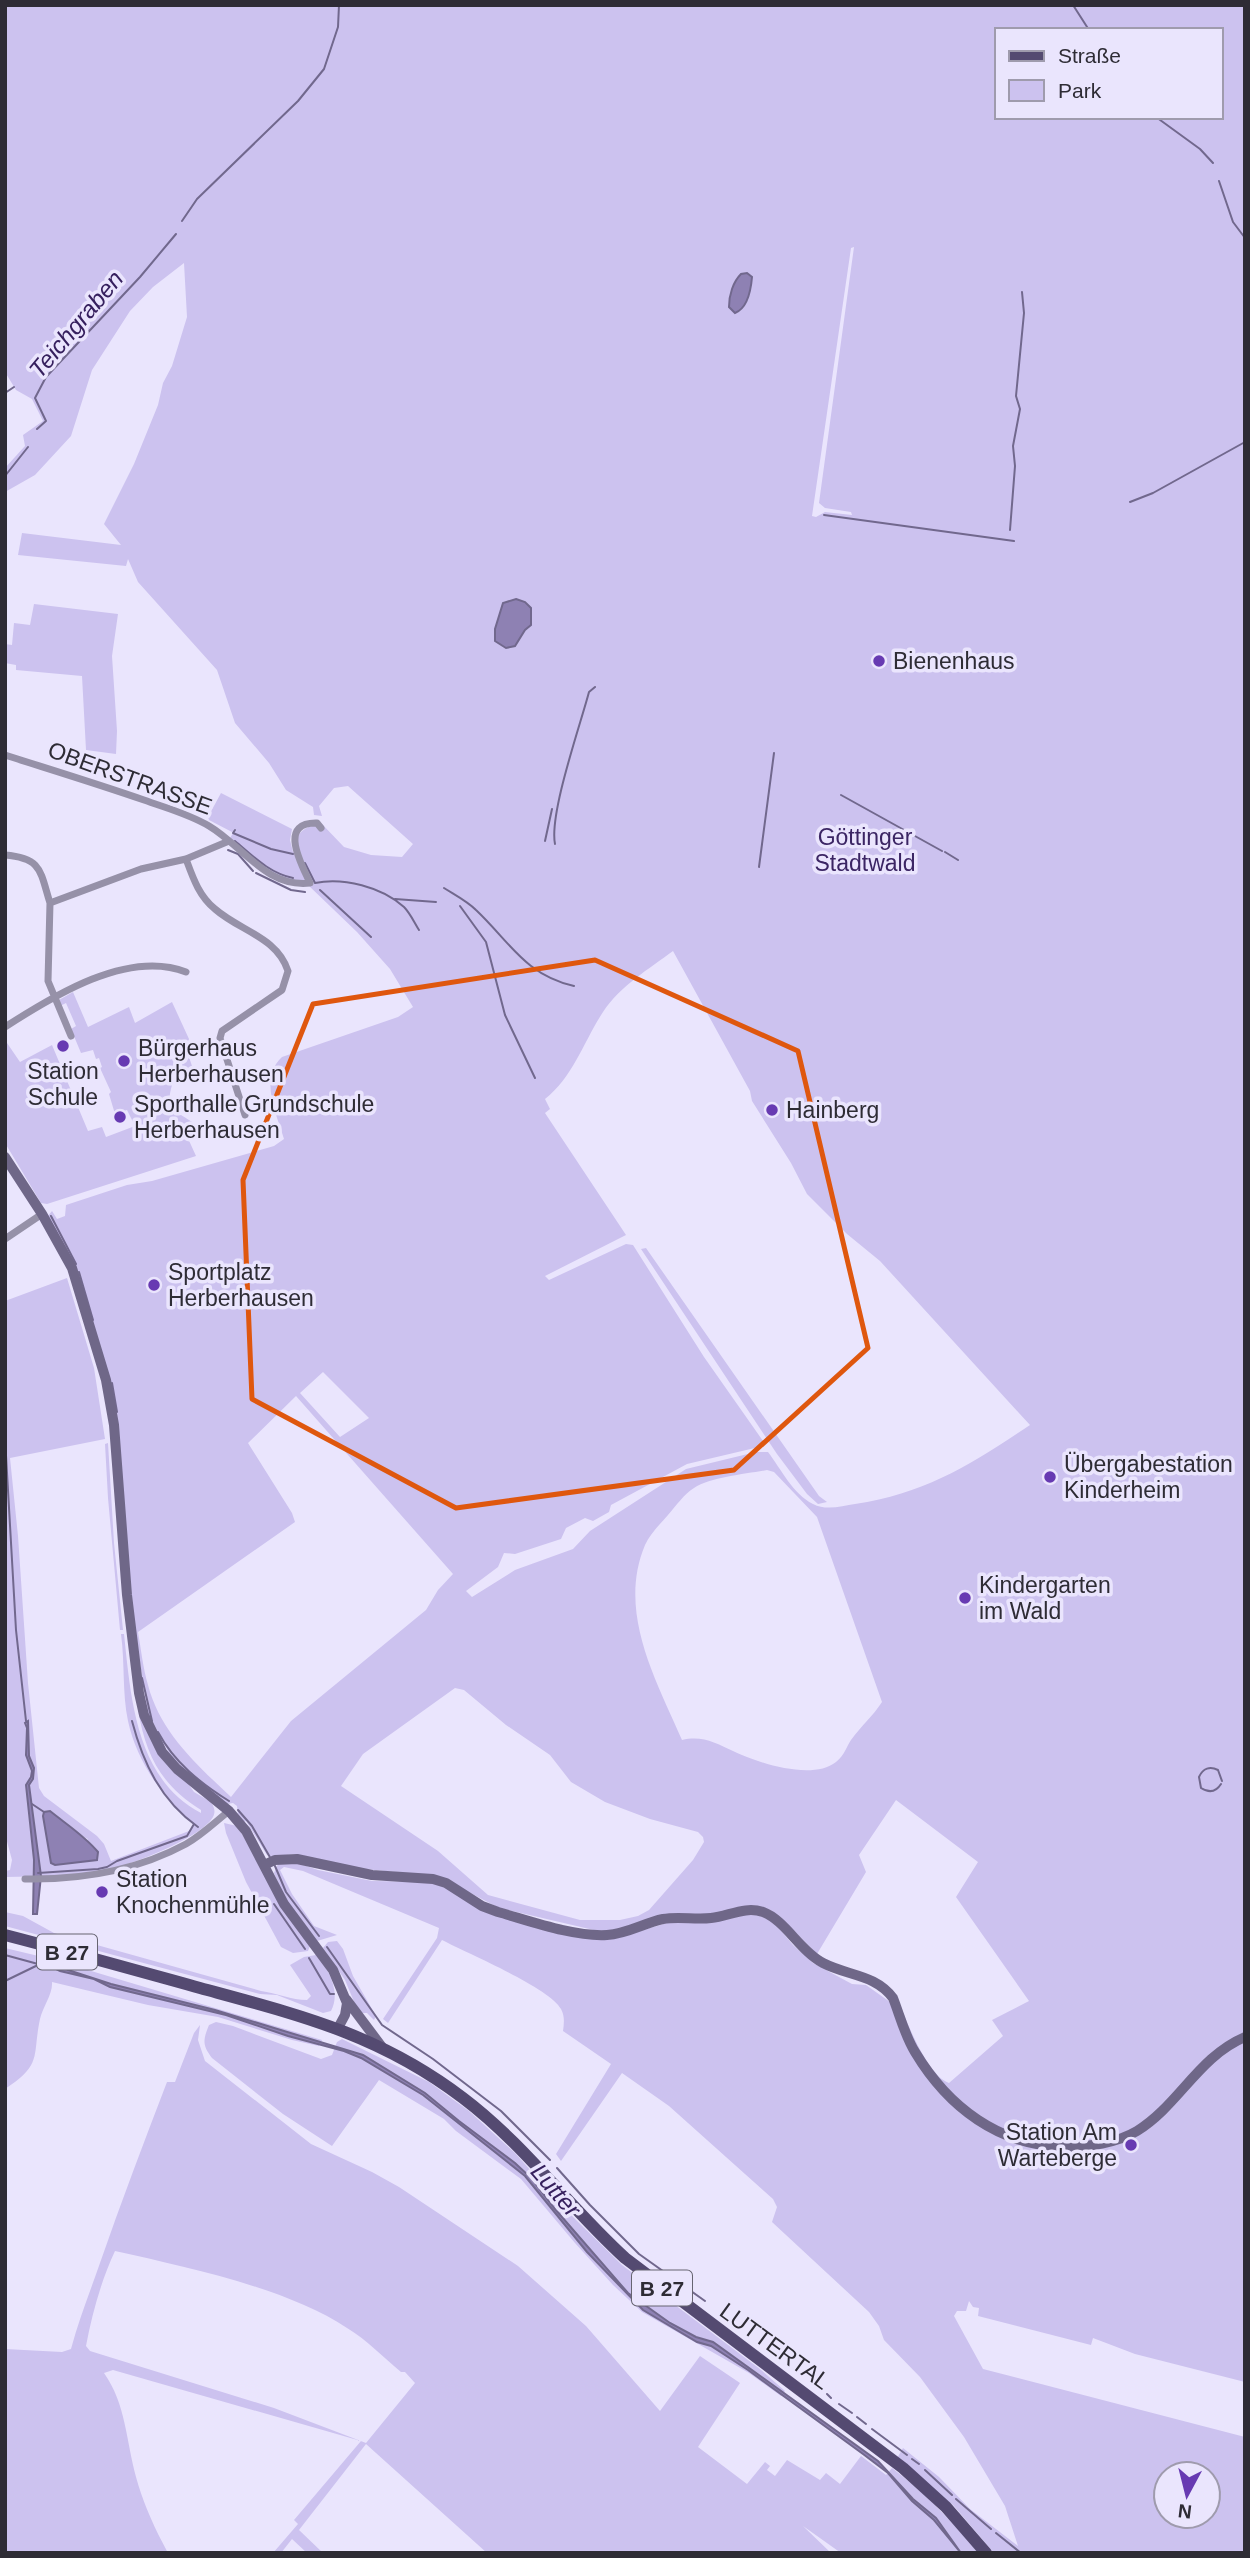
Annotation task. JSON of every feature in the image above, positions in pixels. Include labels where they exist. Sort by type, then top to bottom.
[{"type":"main road","name":"B 27","points":[[5,1936],[280,2009],[338,2028]]},
{"type":"main road","name":"LUTTERTAL","points":[[338,2028],[382,2047],[435,2078],[483,2115],[528,2157],[625,2258],[902,2468],[946,2507],[986,2553]]},
{"type":"street","name":"OBERSTRASSE","points":[[5,755],[185,815],[212,828],[263,870],[280,880],[310,883],[296,850],[295,837],[298,830],[306,825],[317,823],[321,828]]},
{"type":"street","points":[[50,903],[141,869],[186,859],[229,841]]},
{"type":"street","points":[[5,855],[24,857],[34,862],[50,903],[47,970],[52,996],[71,1035]]},
{"type":"street","points":[[186,859],[195,884],[209,903],[221,914],[278,950],[288,971],[282,990],[222,1031],[219,1038],[245,1115]]},
{"type":"street","points":[[5,1027],[52,996],[94,978],[123,971],[171,966],[186,972]]},
{"type":"street","points":[[5,1157],[60,1245],[78,1283],[106,1380],[112,1412],[124,1567],[144,1715],[162,1752],[177,1769],[229,1811],[254,1843],[280,1897],[333,1970],[345,1996],[382,2047]]},
{"type":"street","points":[[5,1238],[42,1214]]},
{"type":"street","points":[[27,1880],[99,1876],[141,1862],[185,1844],[229,1811]]},
{"type":"street","points":[[264,1865],[275,1860],[297,1859],[372,1875],[433,1879],[446,1883],[482,1906],[498,1912],[598,1935],[620,1934],[664,1919],[711,1918],[742,1910],[761,1911],[777,1920],[800,1945],[823,1963],[874,1980],[888,1991],[914,2051],[947,2094],[971,2117],[1005,2135],[1041,2146],[1093,2145],[1135,2132],[1159,2114],[1205,2063],[1245,2037]]},
{"type":"street","points":[[338,2028],[346,2011],[345,1996]]},
{"type":"highlighted area","points":[[595,960],[798,1051],[868,1348],[734,1470],[456,1508],[252,1399],[243,1180],[313,1004]]},
{"type":"green space","name":"Göttinger Stadtwald","points":[[5,5],[1245,5],[1245,2382],[1135,2354],[1093,2338],[1091,2345],[978,2316],[979,2308],[973,2307],[969,2301],[966,2311],[957,2311],[954,2316],[983,2369],[1245,2437],[1245,2553],[994,2553],[953,2505],[896,2460],[903,2448],[939,2477],[970,2509],[1018,2546],[1005,2506],[964,2437],[920,2377],[884,2340],[879,2326],[869,2312],[772,2222],[777,2207],[773,2199],[669,2106],[622,2073],[561,2161],[556,2154],[611,2064],[563,2031],[563,2014],[554,2001],[525,1981],[442,1940],[388,2023],[383,2019],[437,1938],[439,1928],[303,1871],[284,1867],[280,1870],[292,1894],[314,1926],[337,1935],[317,1941],[285,1899],[274,1873],[278,1864],[292,1861],[318,1870],[372,1881],[429,1882],[450,1889],[499,1916],[600,1939],[623,1936],[667,1923],[711,1922],[748,1913],[755,1914],[773,1921],[813,1963],[852,1984],[866,1985],[890,2002],[896,1995],[924,2057],[940,2078],[949,2083],[1003,2036],[992,2020],[1029,2001],[956,1897],[978,1862],[896,1800],[859,1855],[866,1872],[817,1954],[782,1919],[770,1910],[760,1907],[747,1906],[712,1914],[669,1915],[615,1931],[598,1931],[499,1908],[438,1876],[364,1869],[294,1854],[271,1857],[238,1814],[237,1806],[233,1803],[227,1804],[194,1779],[171,1756],[152,1724],[147,1709],[128,1584],[115,1407],[79,1280],[64,1244],[47,1217],[52,1211],[57,1219],[65,1216],[66,1205],[127,1185],[152,1181],[274,1146],[284,1139],[270,1085],[275,1065],[282,1057],[398,1017],[413,1007],[390,969],[357,932],[307,884],[278,876],[264,867],[230,838],[235,830],[232,832],[209,820],[208,817],[221,793],[292,829],[290,840],[293,852],[297,850],[299,834],[320,822],[344,847],[371,855],[402,857],[413,844],[348,786],[334,788],[319,806],[322,816],[314,815],[313,807],[286,790],[269,763],[235,723],[217,670],[138,582],[128,559],[126,566],[18,555],[22,533],[121,545],[104,524],[134,464],[158,405],[163,383],[172,366],[187,317],[184,263],[153,287],[130,311],[92,370],[71,436],[35,475],[5,492],[5,468],[25,446],[23,435],[43,421],[32,399],[16,390],[5,372]],"holes":[[[854,247],[819,503],[825,508],[851,512],[852,515],[825,512],[816,517],[812,516],[851,248]],[[747,273],[752,277],[750,292],[746,303],[736,313],[729,307],[732,289],[738,277]],[[673,951],[750,1091],[752,1101],[807,1194],[847,1234],[880,1261],[1030,1425],[947,1475],[881,1499],[839,1507],[823,1507],[806,1500],[793,1488],[768,1452],[756,1452],[686,1469],[590,1531],[573,1549],[515,1570],[472,1597],[466,1591],[498,1567],[504,1553],[515,1554],[561,1539],[566,1528],[585,1518],[593,1521],[609,1512],[611,1505],[687,1464],[759,1447],[763,1441],[704,1357],[633,1245],[626,1244],[549,1280],[545,1276],[626,1235],[545,1113],[550,1109],[545,1099],[571,1069],[603,1012],[626,986]],[[323,1372],[369,1418],[340,1437],[300,1393]],[[296,1396],[453,1574],[438,1590],[426,1610],[291,1721],[231,1797],[181,1747],[161,1718],[148,1685],[138,1632],[295,1522],[248,1443]],[[767,1470],[774,1472],[817,1517],[882,1702],[836,1762],[813,1770],[770,1765],[696,1738],[682,1740],[651,1670],[638,1620],[635,1595],[637,1570],[645,1545],[680,1500],[701,1484]],[[455,1688],[464,1690],[506,1725],[550,1755],[571,1782],[605,1802],[650,1819],[698,1832],[704,1842],[693,1860],[649,1910],[620,1920],[580,1920],[488,1895],[438,1851],[341,1786],[363,1754]]]},
{"type":"green space","points":[[34,604],[118,614],[112,656],[116,754],[86,750],[82,676],[16,670],[16,665],[5,663],[5,644],[12,645],[14,623],[30,625]]},
{"type":"green space","points":[[73,992],[88,1027],[129,1007],[135,1023],[172,1002],[189,1039],[186,1048],[195,1075],[172,1085],[170,1099],[173,1108],[192,1122],[192,1129],[186,1134],[196,1156],[47,1204],[41,1203],[5,1143],[5,1040],[20,1062],[52,1045],[88,1131],[102,1127],[106,1137],[135,1126],[127,1110],[115,1114],[109,1094],[111,1092],[100,1068],[99,1058],[96,1059],[93,1050],[81,1053],[71,1029],[76,1026],[66,1003],[60,1006],[59,1000]]},
{"type":"green space","points":[[646,1248],[819,1496],[827,1502],[818,1504],[807,1494],[777,1454],[641,1249]]},
{"type":"green space","points":[[67,1278],[94,1368],[105,1439],[10,1458],[39,1788],[44,1796],[97,1836],[104,1844],[111,1861],[189,1831],[194,1825],[162,1791],[145,1765],[132,1736],[125,1700],[121,1634],[124,1634],[134,1710],[150,1759],[179,1798],[201,1813],[201,1810],[175,1790],[158,1768],[146,1742],[138,1710],[194,1792],[211,1802],[214,1809],[213,1817],[206,1825],[180,1842],[133,1862],[95,1873],[5,1877],[5,1871],[10,1870],[12,1860],[5,1834],[5,1301]],"holes":[[[43,1816],[88,1839],[72,1862],[55,1865],[51,1863]]]},
{"type":"green space","points":[[108,1443],[123,1630],[120,1630],[108,1498],[105,1444]]},
{"type":"green space","points":[[224,1823],[237,1826],[310,1946],[308,1951],[293,1953],[281,1947],[246,1882]]},
{"type":"green space","points":[[5,1912],[23,1916],[54,1933],[301,2000],[307,2000],[311,1996],[290,1965],[304,1957],[316,1955],[332,1981],[334,2004],[331,2011],[323,2013],[277,1995],[260,1994],[5,1926]]},
{"type":"green space","points":[[337,1941],[376,2016],[374,2020],[357,2009],[345,1980],[323,1948],[328,1942]]},
{"type":"green space","points":[[5,1948],[51,1959],[322,2040],[319,2046],[218,2017],[148,2005],[52,1982],[40,2019],[31,2066],[5,2089]]},
{"type":"green space","points":[[216,2022],[321,2059],[332,2055],[337,2042],[342,2039],[429,2082],[469,2111],[515,2153],[569,2213],[622,2265],[760,2369],[785,2391],[781,2396],[749,2373],[642,2312],[613,2285],[521,2179],[444,2119],[379,2080],[332,2146],[283,2114],[212,2058],[206,2049],[205,2039],[209,2025]]},
{"type":"green space","points":[[200,2025],[198,2040],[205,2061],[311,2144],[399,2187],[518,2266],[586,2326],[660,2411],[700,2356],[740,2383],[698,2447],[747,2484],[765,2462],[770,2466],[767,2470],[775,2476],[787,2460],[820,2480],[826,2473],[840,2484],[861,2456],[886,2475],[892,2468],[904,2477],[978,2553],[841,2553],[803,2526],[831,2553],[487,2553],[366,2444],[299,2530],[323,2553],[307,2553],[292,2539],[281,2553],[273,2553],[298,2524],[294,2520],[361,2441],[366,2443],[415,2383],[405,2372],[401,2372],[354,2333],[295,2301],[235,2280],[115,2251],[91,2322],[86,2346],[90,2351],[274,2408],[360,2441],[113,2370],[104,2373],[117,2397],[142,2496],[168,2553],[5,2553],[5,2349],[62,2352],[71,2349],[116,2217],[167,2082],[175,2082],[194,2033]]},
{"type":"shaded area","points":[[747,273],[752,277],[750,292],[746,303],[735,313],[729,307],[732,289],[741,274]]},
{"type":"shaded area","points":[[516,599],[531,608],[531,625],[515,646],[506,648],[495,641],[495,629],[503,603]]},
{"type":"shaded area","points":[[28,1721],[29,1756],[34,1768],[33,1779],[29,1785],[41,1876],[37,1914],[33,1914],[34,1860],[26,1785],[32,1771],[26,1755],[25,1723]]},
{"type":"shaded area","points":[[50,1811],[93,1846],[98,1852],[97,1860],[55,1865],[51,1863],[43,1816],[44,1812]]},
{"type":"shaded area","points":[[61,1964],[68,1970],[111,1984],[215,2010],[363,2055],[425,2093],[531,2178],[628,2293],[670,2323],[696,2337],[713,2342],[878,2461],[913,2499],[936,2518],[961,2553],[934,2520],[912,2501],[888,2473],[748,2370],[711,2346],[697,2342],[643,2310],[587,2252],[525,2176],[423,2095],[361,2058],[344,2051],[226,2015],[110,1987],[94,1979],[56,1969]]},
{"type":"waterway","name":"Teichgraben","points":[[182,221],[197,199],[298,101],[324,69],[338,27],[339,5]]},
{"type":"waterway","points":[[1073,5],[1088,28]]},
{"type":"waterway","points":[[1159,119],[1200,149],[1213,163]]},
{"type":"waterway","points":[[1219,181],[1233,222],[1245,238]]},
{"type":"waterway","name":"Teichgraben","points":[[37,429],[46,421],[35,398],[46,377],[140,277],[176,234]]},
{"type":"waterway","points":[[1010,530],[1015,466],[1013,446],[1020,409],[1016,396],[1024,313],[1022,292]]},
{"type":"waterway","points":[[5,393],[14,387]]},
{"type":"waterway","points":[[1130,502],[1153,493],[1245,442]]},
{"type":"waterway","name":"Teichgraben","points":[[5,476],[28,447]]},
{"type":"waterway","points":[[824,515],[1014,541]]},
{"type":"waterway","points":[[555,844],[554,830],[566,770],[589,692],[595,687]]},
{"type":"waterway","points":[[759,867],[774,753]]},
{"type":"waterway","points":[[841,795],[942,851]]},
{"type":"waterway","points":[[545,841],[552,809]]},
{"type":"waterway","points":[[235,830],[233,833],[271,849],[293,854]]},
{"type":"waterway","points":[[235,841],[269,868],[293,878]]},
{"type":"waterway","points":[[228,850],[238,854],[253,871]]},
{"type":"waterway","points":[[945,852],[958,860]]},
{"type":"waterway","points":[[305,863],[315,883],[338,881],[362,885],[385,894],[406,909],[419,930]]},
{"type":"waterway","points":[[256,873],[291,890],[305,892]]},
{"type":"waterway","points":[[444,888],[472,907],[530,965],[557,981],[574,986]]},
{"type":"waterway","points":[[320,890],[371,937]]},
{"type":"waterway","points":[[395,899],[436,902]]},
{"type":"waterway","points":[[460,906],[486,942],[505,1015],[535,1078]]},
{"type":"waterway","points":[[51,1216],[76,1264]]},
{"type":"waterway","points":[[79,1272],[93,1320]]},
{"type":"waterway","points":[[112,1383],[117,1412]]},
{"type":"waterway","name":"Lutter","points":[[5,1438],[16,1630],[26,1721]]},
{"type":"waterway","points":[[142,1678],[152,1721]]},
{"type":"waterway","points":[[132,1721],[155,1780],[174,1805],[198,1827]]},
{"type":"waterway","points":[[158,1732],[164,1743],[189,1771],[229,1801]]},
{"type":"waterway","points":[[1221,1784],[1215,1790],[1207,1791],[1201,1788],[1199,1777],[1205,1770],[1212,1768],[1218,1770],[1222,1781]]},
{"type":"waterway","points":[[32,1804],[44,1812]]},
{"type":"waterway","points":[[238,1810],[252,1826],[271,1859]]},
{"type":"waterway","points":[[38,1873],[107,1867],[187,1836],[194,1824]]},
{"type":"waterway","points":[[275,1866],[286,1892],[319,1936]]},
{"type":"waterway","points":[[274,1904],[305,1949]]},
{"type":"waterway","points":[[327,1947],[382,2025],[433,2059],[501,2111],[550,2160]]},
{"type":"waterway","points":[[5,1955],[38,1964]]},
{"type":"waterway","points":[[309,1958],[330,1994],[334,1994]]},
{"type":"waterway","points":[[5,1981],[40,1964],[58,1966]]},
{"type":"waterway","points":[[557,2168],[639,2254],[705,2301]]},
{"type":"waterway","points":[[827,2394],[831,2398]]},
{"type":"waterway","points":[[839,2404],[852,2413]]},
{"type":"waterway","points":[[857,2417],[866,2424]]},
{"type":"waterway","points":[[872,2429],[907,2455]]},
{"type":"waterway","points":[[912,2459],[919,2464]]},
{"type":"waterway","points":[[925,2470],[952,2495]]},
{"type":"waterway","points":[[956,2499],[991,2529]]},
{"type":"waterway","points":[[996,2533],[1021,2553]]},
{"type":"place","name":"Bienenhaus","points":[[879,661]]},
{"type":"place","name":"Station Schule","points":[[63,1046]]},
{"type":"place","name":"Bürgerhaus Herberhausen","points":[[124,1061]]},
{"type":"place","name":"Hainberg","points":[[772,1110]]},
{"type":"place","name":"Sporthalle Grundschule Herberhausen","points":[[120,1117]]},
{"type":"place","name":"Sportplatz Herberhausen","points":[[154,1285]]},
{"type":"place","name":"Übergabestation Kinderheim","points":[[1050,1477]]},
{"type":"place","name":"Kindergarten im Wald","points":[[965,1598]]},
{"type":"place","name":"Station Knochenmühle","points":[[102,1892]]},
{"type":"place","name":"Station Am Warteberge","points":[[1131,2145]]}]
